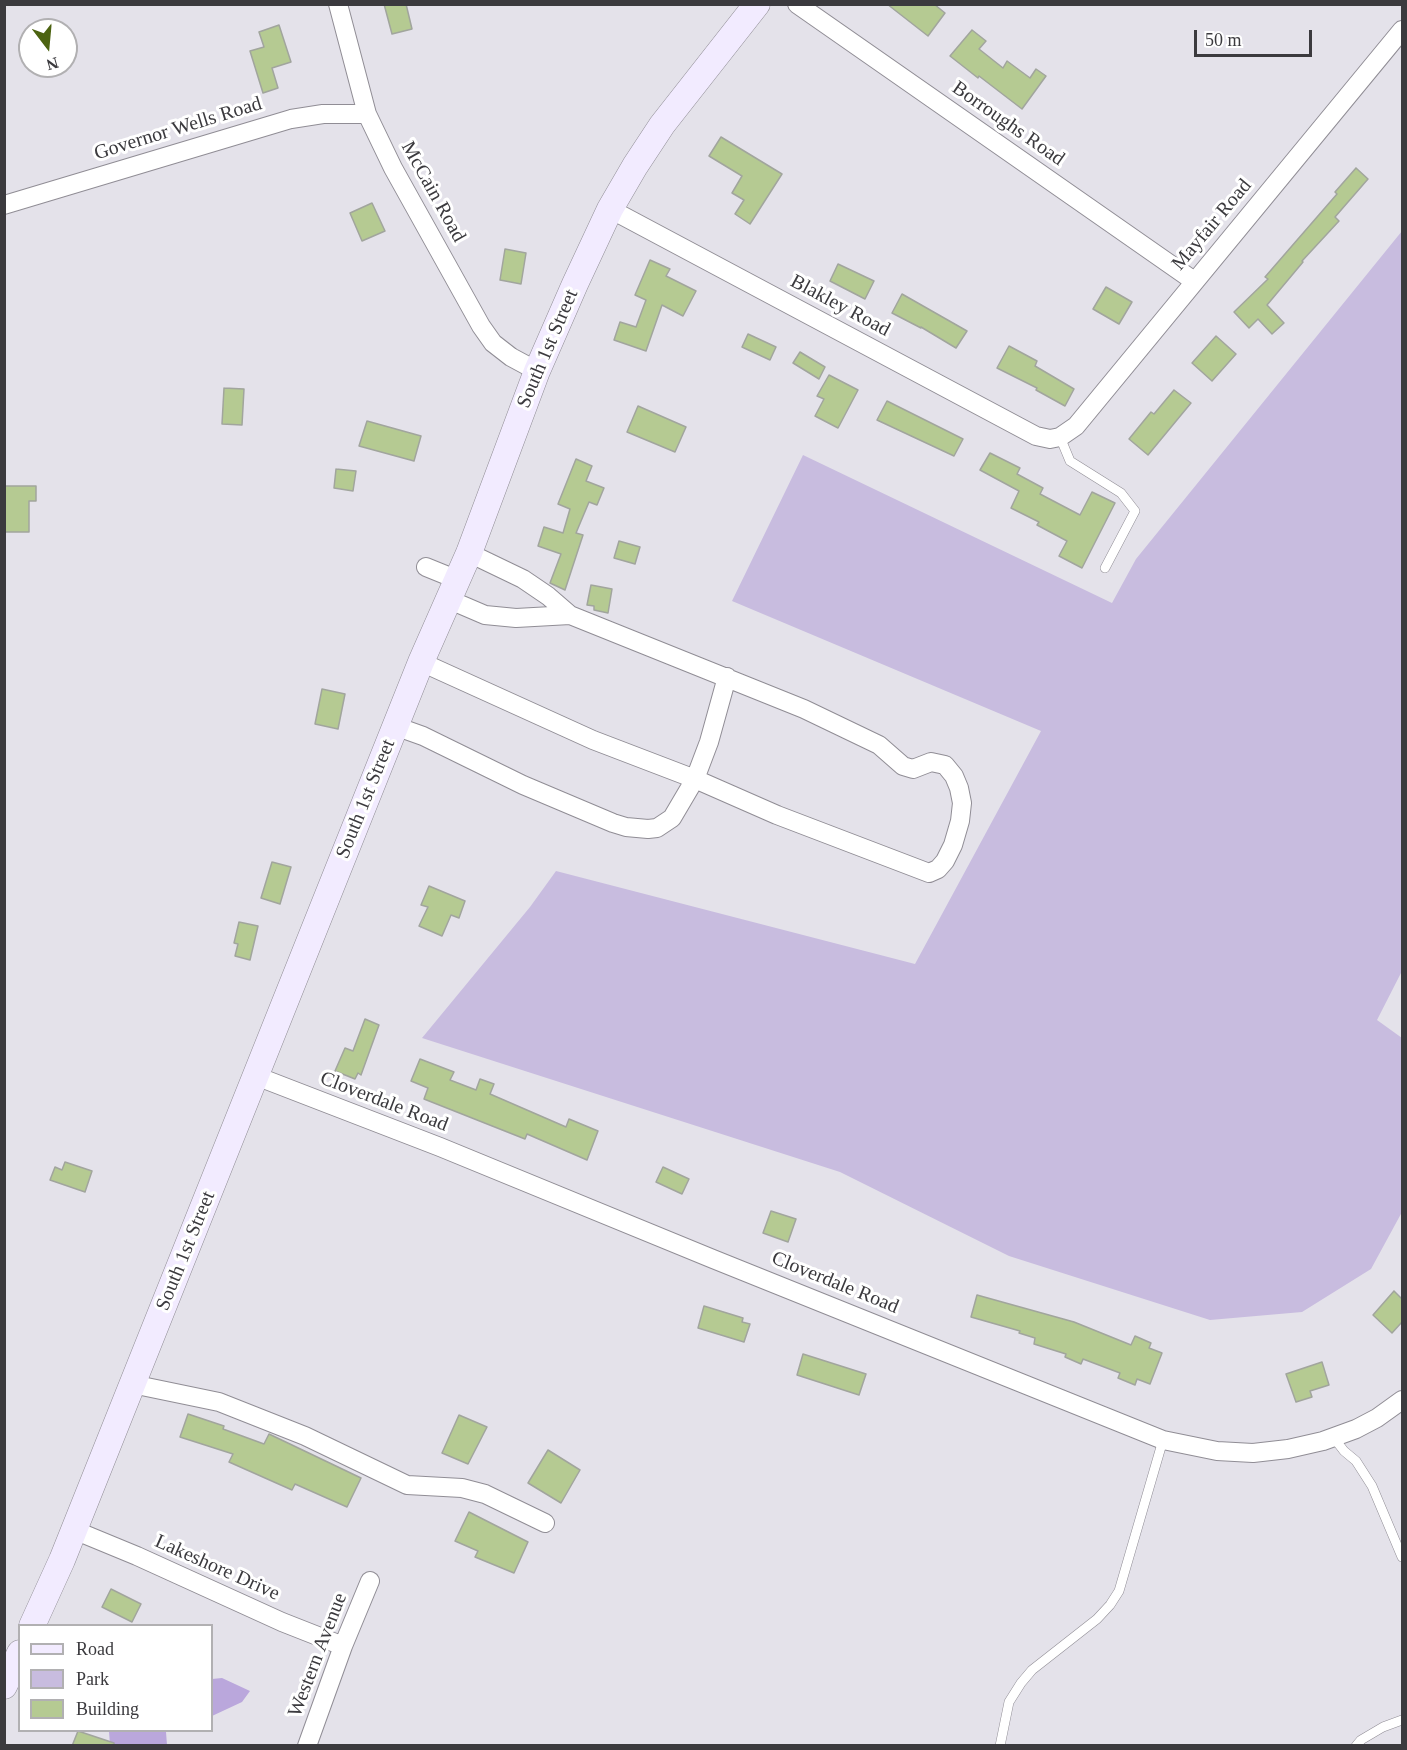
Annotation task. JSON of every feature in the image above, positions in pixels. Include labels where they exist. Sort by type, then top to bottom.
[{"type":"main road","name":"South 1st Street","points":[[33,1624],[74,1530],[421,662],[469,553],[537,371],[610,209],[635,166],[662,125],[757,4]]},
{"type":"main road","points":[[4,1686],[18,1657]]},
{"type":"street","name":"McCain Road","points":[[338,4],[367,114],[393,168],[481,326],[493,343],[537,371]]},
{"type":"street","name":"Borroughs Road","points":[[797,4],[1194,281]]},
{"type":"street","name":"Mayfair Road","points":[[1055,438],[1076,426],[1402,30]]},
{"type":"street","name":"Governor Wells Road","points":[[4,205],[291,118],[323,114],[367,114]]},
{"type":"street","name":"Blakley Road","points":[[610,209],[1036,436],[1055,438]]},
{"type":"street","points":[[421,662],[592,740],[695,779],[777,815],[929,873],[938,869],[945,861],[954,844],[962,803],[960,788],[945,765],[932,762],[914,769],[903,766],[879,746],[854,733],[728,678],[570,615],[523,579],[469,553]]},
{"type":"street","points":[[426,567],[485,615],[516,618],[570,615]]},
{"type":"street","points":[[395,726],[449,747],[523,784],[626,827],[657,828],[672,818],[695,779],[710,742],[728,678]]},
{"type":"street","name":"Cloverdale Road","points":[[256,1076],[440,1147],[1163,1440],[1217,1451],[1253,1453],[1288,1449],[1356,1429],[1377,1418],[1402,1400]]},
{"type":"street","points":[[132,1384],[219,1402],[305,1436],[407,1485],[462,1488],[485,1494],[545,1523]]},
{"type":"street","name":"Lakeshore Drive","points":[[74,1530],[282,1622],[343,1646]]},
{"type":"street","name":"Western Avenue","points":[[307,1746],[343,1646],[370,1581]]},
{"type":"lane","points":[[1055,438],[1070,461],[1121,493],[1135,511],[1105,568]]},
{"type":"lane","points":[[1334,1437],[1344,1451],[1356,1461],[1372,1486],[1402,1557]]},
{"type":"lane","points":[[1000,1746],[1009,1702],[1021,1683],[1032,1670],[1097,1619],[1119,1591],[1163,1440]]},
{"type":"lane","points":[[1356,1746],[1361,1740],[1383,1727],[1402,1720]]},
{"type":"green space","points":[[1402,231],[1402,971],[1377,1020],[1402,1038],[1402,1212],[1371,1269],[1302,1312],[1210,1320],[1009,1256],[840,1172],[422,1038],[530,907],[556,871],[915,964],[1041,731],[732,601],[803,455],[1112,603],[1136,559]]},
{"type":"shaded area","points":[[222,1678],[250,1691],[242,1702],[213,1716],[213,1679]]},
{"type":"shaded area","points":[[109,1732],[166,1732],[167,1745],[110,1745]]},
{"type":"building","points":[[384,4],[406,4],[412,29],[392,34]]},
{"type":"building","points":[[887,4],[934,4],[945,13],[928,36]]},
{"type":"building","points":[[279,25],[291,62],[272,68],[278,88],[263,93],[250,51],[264,47],[259,32]]},
{"type":"building","points":[[972,30],[986,41],[979,49],[1003,68],[1007,61],[1030,78],[1036,69],[1046,76],[1022,109],[950,56]]},
{"type":"building","points":[[721,137],[782,174],[750,224],[735,214],[744,200],[732,193],[742,176],[709,156]]},
{"type":"building","points":[[1356,168],[1368,179],[1335,217],[1339,221],[1302,261],[1267,305],[1284,323],[1272,334],[1258,319],[1249,328],[1234,312],[1268,279],[1265,277],[1337,194],[1335,192]]},
{"type":"building","points":[[372,203],[385,231],[362,241],[350,213]]},
{"type":"building","points":[[505,249],[526,253],[521,284],[500,280]]},
{"type":"building","points":[[650,260],[670,269],[666,276],[696,291],[683,316],[662,305],[646,351],[614,340],[620,322],[636,327],[646,300],[635,295]]},
{"type":"building","points":[[838,264],[874,281],[865,299],[830,281]]},
{"type":"building","points":[[1106,287],[1132,302],[1119,324],[1093,309]]},
{"type":"building","points":[[902,294],[967,331],[956,348],[892,313]]},
{"type":"building","points":[[748,334],[776,347],[770,360],[742,347]]},
{"type":"building","points":[[1216,336],[1236,354],[1212,381],[1192,363]]},
{"type":"building","points":[[1009,346],[1037,361],[1035,366],[1074,389],[1065,406],[1036,390],[1037,388],[997,368]]},
{"type":"building","points":[[800,352],[825,367],[819,379],[793,363]]},
{"type":"building","points":[[829,375],[858,390],[838,428],[815,416],[824,399],[817,396]]},
{"type":"building","points":[[224,388],[244,389],[242,425],[222,424]]},
{"type":"building","points":[[1174,390],[1191,403],[1148,455],[1129,439],[1151,412],[1154,414]]},
{"type":"building","points":[[887,401],[963,439],[954,456],[877,420]]},
{"type":"building","points":[[638,406],[686,427],[675,452],[627,432]]},
{"type":"building","points":[[367,421],[421,436],[414,461],[359,446]]},
{"type":"building","points":[[990,453],[1020,468],[1017,474],[1043,488],[1040,494],[1080,515],[1092,492],[1115,503],[1082,568],[1059,556],[1067,541],[1037,525],[1039,522],[1011,508],[1019,491],[980,470]]},
{"type":"building","points":[[576,459],[592,466],[586,481],[604,488],[597,505],[589,502],[576,533],[583,535],[565,590],[550,583],[561,554],[538,546],[544,527],[563,533],[570,509],[558,504]]},
{"type":"building","points":[[336,469],[356,471],[353,491],[334,488]]},
{"type":"building","points":[[4,486],[36,486],[36,501],[29,501],[29,532],[4,532]]},
{"type":"building","points":[[619,541],[640,547],[635,564],[614,558]]},
{"type":"building","points":[[591,585],[612,589],[608,613],[594,610],[594,606],[587,605]]},
{"type":"building","points":[[322,689],[345,694],[338,729],[315,724]]},
{"type":"building","points":[[272,862],[291,867],[280,904],[261,898]]},
{"type":"building","points":[[429,886],[465,901],[459,918],[451,915],[442,936],[419,926],[428,907],[421,905]]},
{"type":"building","points":[[239,922],[258,926],[250,960],[235,956],[238,944],[234,943]]},
{"type":"building","points":[[365,1019],[379,1025],[361,1075],[358,1073],[355,1079],[335,1071],[345,1048],[353,1051]]},
{"type":"building","points":[[420,1059],[454,1072],[450,1080],[476,1090],[480,1079],[494,1084],[490,1094],[566,1127],[569,1119],[598,1131],[587,1160],[527,1134],[525,1139],[424,1099],[428,1088],[411,1081]]},
{"type":"building","points":[[65,1162],[92,1171],[85,1192],[50,1180],[55,1167],[62,1170]]},
{"type":"building","points":[[663,1167],[689,1179],[682,1194],[656,1182]]},
{"type":"building","points":[[771,1211],[796,1219],[788,1242],[763,1233]]},
{"type":"building","points":[[1394,1291],[1402,1299],[1402,1322],[1392,1333],[1373,1315]]},
{"type":"building","points":[[977,1295],[1074,1322],[1131,1345],[1135,1336],[1151,1343],[1149,1348],[1162,1353],[1150,1384],[1137,1379],[1135,1385],[1118,1378],[1120,1373],[1083,1359],[1081,1364],[1065,1357],[1066,1354],[1034,1344],[1035,1338],[1019,1333],[1020,1331],[971,1317]]},
{"type":"building","points":[[704,1306],[743,1318],[742,1322],[750,1324],[744,1342],[698,1328]]},
{"type":"building","points":[[803,1354],[866,1374],[859,1395],[797,1375]]},
{"type":"building","points":[[1322,1362],[1329,1385],[1310,1391],[1312,1397],[1296,1402],[1286,1374]]},
{"type":"building","points":[[188,1414],[224,1426],[223,1429],[264,1444],[269,1434],[361,1478],[347,1507],[295,1484],[292,1490],[229,1462],[233,1454],[180,1437]]},
{"type":"building","points":[[459,1415],[487,1427],[468,1464],[442,1453]]},
{"type":"building","points":[[548,1450],[580,1470],[561,1503],[528,1483]]},
{"type":"building","points":[[469,1512],[528,1542],[514,1573],[475,1557],[478,1551],[455,1541]]},
{"type":"building","points":[[111,1589],[141,1604],[132,1622],[102,1607]]},
{"type":"building","points":[[78,1732],[114,1743],[114,1746],[72,1746]]}]
